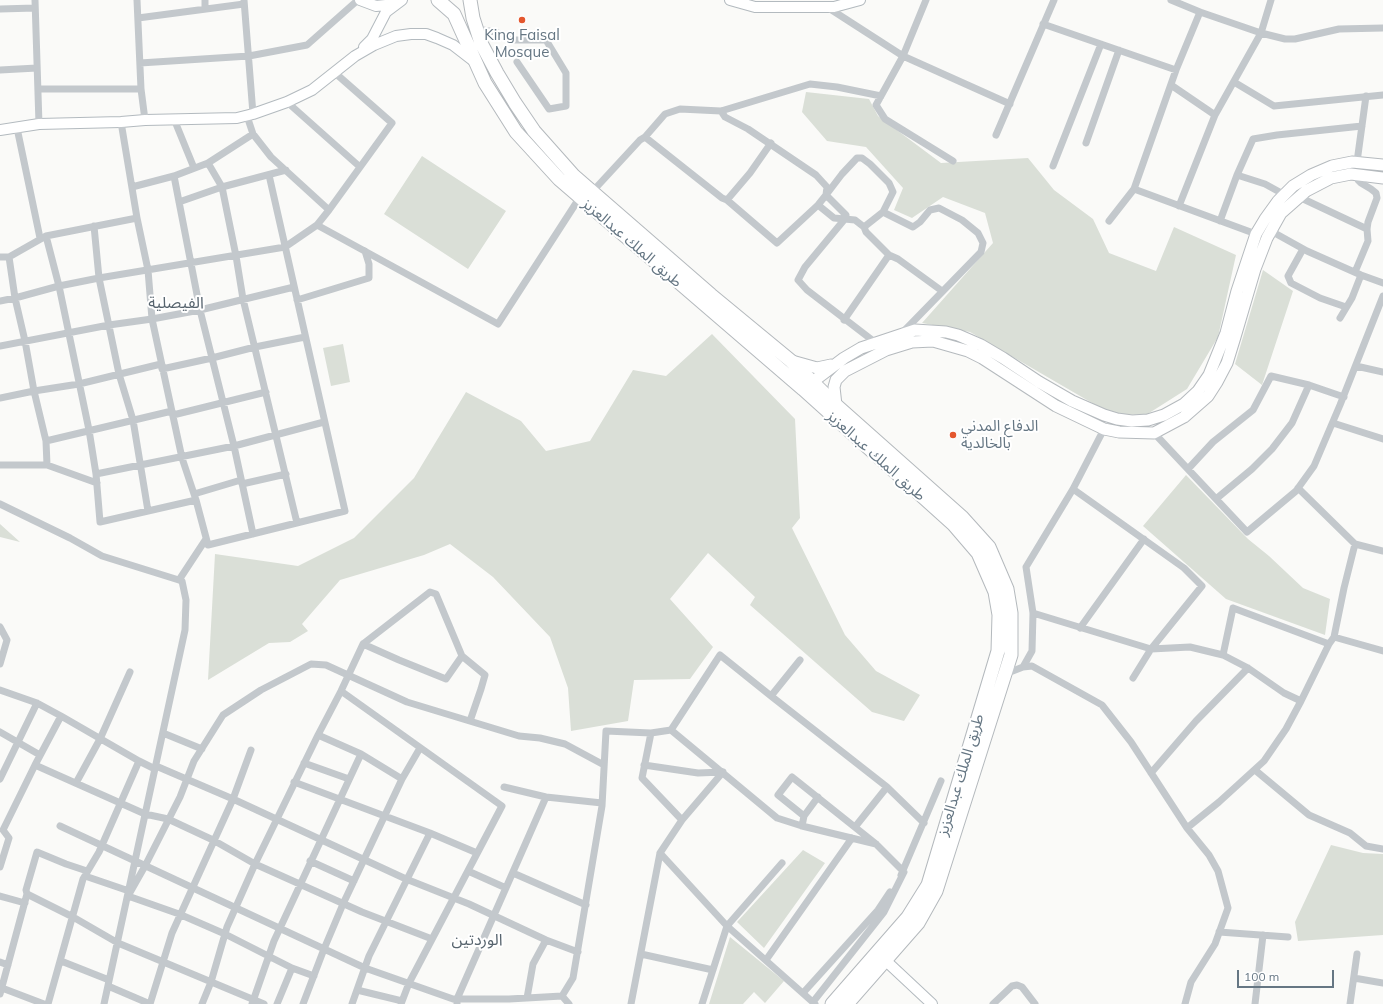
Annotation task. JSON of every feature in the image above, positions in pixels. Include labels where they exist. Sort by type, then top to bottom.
[{"type":"highway","name":"طريق الملك عبدالعزيز","points":[[438,0],[454,14],[485,83],[516,132],[559,179],[586,195],[791,361],[812,389],[836,405],[962,517],[989,548],[1007,589],[1010,613],[1011,655],[936,892],[918,922],[847,1004]]},
{"type":"highway","name":"طريق الملك عبدالعزيز","points":[[470,0],[473,18],[481,43],[497,73],[534,131],[574,176],[586,195],[812,389],[954,525],[978,553],[995,592],[999,615],[998,652],[928,885],[908,917],[832,1004]]},
{"type":"main road","points":[[812,389],[853,366],[886,350],[912,342],[933,341],[968,351],[982,358],[1056,406],[1104,429],[1119,432],[1154,433],[1184,416],[1208,396],[1218,382],[1227,363],[1238,311],[1237,291],[1256,234],[1265,218],[1293,186],[1311,175],[1332,166],[1357,162],[1383,165]]},
{"type":"main road","points":[[791,361],[817,368],[828,367],[838,363],[861,348],[901,334],[915,330],[946,332],[958,335],[981,345],[1072,401],[1104,415],[1132,421],[1148,420],[1164,416],[1184,404],[1198,391],[1209,375],[1238,311],[1267,238],[1281,213],[1306,191],[1331,178],[1357,174],[1383,178]]},
{"type":"main road","points":[[812,389],[838,363]]},
{"type":"main road","points":[[836,405],[834,387],[836,380],[842,373]]},
{"type":"street","points":[[35,0],[39,124]]},
{"type":"street","points":[[137,0],[141,89],[145,120]]},
{"type":"street","points":[[205,0],[205,9]]},
{"type":"street","points":[[140,64],[249,56],[307,45],[359,0],[376,6],[399,2]]},
{"type":"street","points":[[730,0],[755,7],[834,7],[860,0]]},
{"type":"street","points":[[926,0],[903,56],[876,105],[885,119],[953,161]]},
{"type":"street","points":[[996,135],[1054,0]]},
{"type":"street","points":[[1170,0],[1261,33],[1285,39],[1294,39],[1339,29],[1383,28]]},
{"type":"street","points":[[1180,206],[1216,115],[1261,33],[1271,0]]},
{"type":"street","points":[[138,18],[244,2],[249,56],[250,115],[253,134],[272,157],[329,210]]},
{"type":"street","points":[[355,56],[372,39],[386,12],[399,2]]},
{"type":"street","points":[[826,7],[903,56],[1010,104]]},
{"type":"street","points":[[0,9],[35,8]]},
{"type":"street","points":[[1109,221],[1134,188],[1176,70],[1200,12]]},
{"type":"street","points":[[1043,24],[1176,70]]},
{"type":"street","points":[[476,29],[496,32],[511,40],[546,40],[566,73],[566,106],[549,109],[517,62]]},
{"type":"street","points":[[0,130],[39,124],[237,118],[250,115],[287,102],[312,90],[355,56],[374,45],[396,36],[426,34],[452,45],[475,62]]},
{"type":"street","points":[[1053,166],[1101,44]]},
{"type":"street","points":[[1086,143],[1119,50]]},
{"type":"street","points":[[0,70],[37,68]]},
{"type":"street","points":[[0,301],[59,286],[99,278],[285,247],[317,225],[392,123],[334,72]]},
{"type":"street","points":[[1234,82],[1274,106],[1383,95]]},
{"type":"street","points":[[317,225],[498,324],[586,195],[640,140],[645,137],[665,114],[680,108],[721,111],[810,84],[837,87],[881,96]]},
{"type":"street","points":[[1171,85],[1216,115]]},
{"type":"street","points":[[38,90],[141,89]]},
{"type":"street","points":[[1357,162],[1366,96]]},
{"type":"street","points":[[287,102],[360,166]]},
{"type":"street","points":[[721,111],[725,117],[748,129],[816,175],[827,187],[826,195]]},
{"type":"street","points":[[174,119],[194,168]]},
{"type":"street","points":[[121,122],[137,218],[148,270],[152,319],[182,458],[195,497],[208,545],[345,511],[269,175]]},
{"type":"street","points":[[1220,221],[1237,175],[1253,139],[1362,126]]},
{"type":"street","points":[[17,128],[43,237],[59,286],[89,430],[96,474],[100,522],[148,511],[242,482],[286,474]]},
{"type":"street","points":[[132,187],[174,176],[208,162],[253,134]]},
{"type":"street","points":[[645,137],[722,198],[727,200],[777,243],[818,205],[850,165],[857,158],[862,158],[890,183],[892,192],[883,212],[864,227]]},
{"type":"street","points":[[727,200],[750,173],[771,144]]},
{"type":"street","points":[[208,162],[222,187],[243,299],[298,523]]},
{"type":"street","points":[[179,202],[222,187],[286,170]]},
{"type":"street","points":[[1340,318],[1352,298],[1368,240],[1368,222],[1377,198],[1376,193],[1371,188],[1358,180],[1357,174]]},
{"type":"street","points":[[1237,175],[1264,184],[1285,195]]},
{"type":"street","points":[[174,176],[200,310],[234,446],[253,534]]},
{"type":"street","points":[[1134,188],[1256,234]]},
{"type":"street","points":[[826,195],[846,215],[844,220],[805,267],[798,280],[807,290],[844,320],[876,343]]},
{"type":"street","points":[[1299,197],[1367,229]]},
{"type":"street","points":[[818,205],[834,218],[854,220],[864,227],[866,232],[889,256],[898,259],[942,291]]},
{"type":"street","points":[[883,212],[912,227],[920,222],[930,210],[939,208],[962,220],[978,233],[982,243],[981,252],[901,334]]},
{"type":"street","points":[[0,258],[9,258],[43,237],[137,218]]},
{"type":"street","points":[[94,226],[99,278],[120,374],[133,420],[148,511]]},
{"type":"street","points":[[1271,231],[1303,248],[1383,283]]},
{"type":"street","points":[[1303,248],[1288,276],[1291,283],[1320,298],[1346,307]]},
{"type":"street","points":[[297,300],[370,278],[369,264],[365,251]]},
{"type":"street","points":[[844,320],[889,256]]},
{"type":"street","points":[[9,258],[15,298],[46,441],[47,466]]},
{"type":"street","points":[[0,346],[109,325],[200,310],[294,287]]},
{"type":"street","points":[[1154,433],[1247,532],[1298,488],[1314,466],[1344,397],[1383,296]]},
{"type":"street","points":[[0,398],[79,384],[120,374],[212,358],[255,347],[305,337]]},
{"type":"street","points":[[1356,366],[1383,372]]},
{"type":"street","points":[[1188,469],[1213,442],[1253,410],[1271,376],[1309,385],[1344,397]]},
{"type":"street","points":[[1216,499],[1252,469],[1272,449],[1292,423],[1309,385]]},
{"type":"street","points":[[46,441],[133,420],[223,403],[266,392]]},
{"type":"street","points":[[96,474],[182,458],[324,422]]},
{"type":"street","points":[[1333,423],[1383,439]]},
{"type":"street","points":[[1024,667],[1032,651],[1033,613],[1026,567],[1073,489],[1104,429]]},
{"type":"street","points":[[0,465],[47,466],[97,483]]},
{"type":"street","points":[[1298,488],[1355,544],[1383,551]]},
{"type":"street","points":[[1073,489],[1184,568],[1202,586],[1151,649],[1133,678]]},
{"type":"street","points":[[0,504],[70,538],[102,556],[182,581],[186,600],[185,630],[104,1004]]},
{"type":"street","points":[[179,580],[206,539]]},
{"type":"street","points":[[1080,628],[1144,540]]},
{"type":"street","points":[[1186,828],[1219,802],[1255,770],[1264,761],[1286,729],[1302,701],[1329,644],[1334,639],[1344,588],[1355,544]]},
{"type":"street","points":[[202,1004],[211,982],[225,934],[255,864],[363,644],[430,592],[436,594],[462,656],[485,675],[470,721]]},
{"type":"street","points":[[1223,655],[1233,608],[1329,644]]},
{"type":"street","points":[[1033,613],[1151,649],[1190,647],[1223,655],[1248,668],[1284,693],[1302,701]]},
{"type":"street","points":[[0,627],[7,640],[0,664]]},
{"type":"street","points":[[1334,636],[1383,651]]},
{"type":"street","points":[[363,644],[446,678],[462,656]]},
{"type":"street","points":[[671,730],[720,654],[771,696],[887,786],[924,822]]},
{"type":"street","points":[[771,696],[800,660]]},
{"type":"street","points":[[128,893],[145,866],[187,781],[194,761],[223,715],[261,690],[310,664],[326,665],[407,702],[519,736],[540,738],[565,744],[604,765]]},
{"type":"street","points":[[1005,674],[1024,667],[1032,666],[1102,705],[1131,742],[1186,828],[1209,855],[1218,871],[1228,908],[1215,944],[1191,982],[1185,1004]]},
{"type":"street","points":[[1151,773],[1196,721],[1248,668]]},
{"type":"street","points":[[76,783],[100,738],[130,672]]},
{"type":"street","points":[[0,690],[37,703],[139,761],[233,799],[406,879],[494,915],[546,940],[578,952]]},
{"type":"street","points":[[341,691],[502,806],[409,983],[402,1002],[357,990]]},
{"type":"street","points":[[0,779],[37,703]]},
{"type":"street","points":[[0,867],[9,838],[3,830],[61,716]]},
{"type":"street","points":[[562,996],[572,978],[586,905],[602,803],[606,731],[651,733],[671,730],[777,818],[802,826],[876,844]]},
{"type":"street","points":[[0,732],[40,755]]},
{"type":"street","points":[[163,733],[202,749]]},
{"type":"street","points":[[651,733],[642,778],[682,820]]},
{"type":"street","points":[[318,735],[360,754],[402,779]]},
{"type":"street","points":[[303,1004],[343,904],[402,779],[420,748]]},
{"type":"street","points":[[61,961],[150,1004],[179,914],[233,799],[251,750]]},
{"type":"street","points":[[253,1002],[268,956],[280,928],[360,754]]},
{"type":"street","points":[[48,1004],[86,874],[102,845],[139,761]]},
{"type":"street","points":[[304,763],[348,779]]},
{"type":"street","points":[[35,765],[145,814],[168,819],[213,840],[255,864],[343,904],[432,939]]},
{"type":"street","points":[[644,766],[698,773],[723,772]]},
{"type":"street","points":[[1255,770],[1309,815],[1350,833],[1366,846],[1383,849]]},
{"type":"street","points":[[631,1004],[660,853],[682,820],[723,772]]},
{"type":"street","points":[[804,816],[778,795],[792,777],[876,844],[904,872]]},
{"type":"street","points":[[660,853],[727,926],[815,1003],[884,912],[904,872],[941,781]]},
{"type":"street","points":[[294,782],[430,833],[477,853]]},
{"type":"street","points":[[855,827],[887,786]]},
{"type":"street","points":[[504,787],[546,797],[602,803]]},
{"type":"street","points":[[457,1001],[546,797]]},
{"type":"street","points":[[802,826],[804,816],[818,797]]},
{"type":"street","points":[[60,826],[365,968],[457,1001],[562,996]]},
{"type":"street","points":[[352,1004],[369,956],[430,833]]},
{"type":"street","points":[[766,960],[852,838]]},
{"type":"street","points":[[44,1004],[1,991],[37,852],[225,934],[292,968],[314,976]]},
{"type":"street","points":[[310,861],[354,881]]},
{"type":"street","points":[[702,1004],[727,926],[782,863]]},
{"type":"street","points":[[468,871],[506,888]]},
{"type":"street","points":[[802,993],[878,910],[904,872]]},
{"type":"street","points":[[513,873],[586,905]]},
{"type":"street","points":[[27,894],[73,917],[118,943],[211,982],[253,1002],[264,1004]]},
{"type":"street","points":[[0,896],[25,903]]},
{"type":"street","points":[[1219,932],[1288,937]]},
{"type":"street","points":[[1255,1004],[1263,935]]},
{"type":"street","points":[[527,998],[533,964],[546,940]]},
{"type":"street","points":[[640,954],[713,970]]},
{"type":"street","points":[[1350,1004],[1357,954]]},
{"type":"street","points":[[885,960],[932,1004]]},
{"type":"street","points":[[0,962],[8,965]]},
{"type":"street","points":[[277,1004],[292,968]]},
{"type":"street","points":[[1354,978],[1383,983]]},
{"type":"street","points":[[993,1004],[1012,986],[1017,985],[1022,987],[1035,1004]]},
{"type":"street","points":[[562,996],[569,1004]]},
{"type":"shaded area","points":[[806,92],[869,99],[878,116],[941,163],[1028,158],[1054,190],[1093,219],[1109,253],[1156,271],[1174,227],[1236,255],[1218,337],[1187,389],[1146,415],[1111,414],[970,332],[922,323],[993,243],[985,213],[943,197],[912,218],[894,210],[903,188],[866,147],[827,141],[802,112]]},
{"type":"shaded area","points":[[422,156],[506,211],[468,269],[384,214]]},
{"type":"shaded area","points":[[1263,270],[1293,291],[1262,385],[1235,364]]},
{"type":"shaded area","points":[[712,334],[795,419],[800,518],[792,528],[845,635],[876,671],[920,695],[904,721],[872,712],[750,605],[755,597],[708,553],[670,599],[713,647],[690,679],[634,680],[628,721],[571,731],[568,688],[550,637],[493,577],[450,544],[424,555],[340,580],[302,624],[308,631],[290,642],[269,643],[208,680],[215,554],[298,566],[354,538],[414,478],[466,392],[521,421],[546,451],[590,441],[633,370],[666,376]]},
{"type":"shaded area","points":[[343,344],[350,382],[331,386],[323,348]]},
{"type":"shaded area","points":[[1186,475],[1248,539],[1269,556],[1303,588],[1330,599],[1325,635],[1226,599],[1143,526]]},
{"type":"shaded area","points":[[0,524],[20,542],[0,537]]},
{"type":"shaded area","points":[[1331,845],[1363,853],[1383,854],[1383,935],[1298,941],[1295,922]]},
{"type":"shaded area","points":[[803,850],[825,863],[764,948],[737,922]]},
{"type":"shaded area","points":[[730,937],[784,981],[765,1003],[754,992],[743,1004],[709,1004]]},
{"type":"place","name":"King Faisal Mosque","points":[[522,20]]},
{"type":"place","name":"الدفاع المدني بالخالدية","points":[[953,435]]},
{"type":"district","name":"الفيصلية","points":[[176,303]]},
{"type":"district","name":"الوردتين","points":[[477,940]]}]
